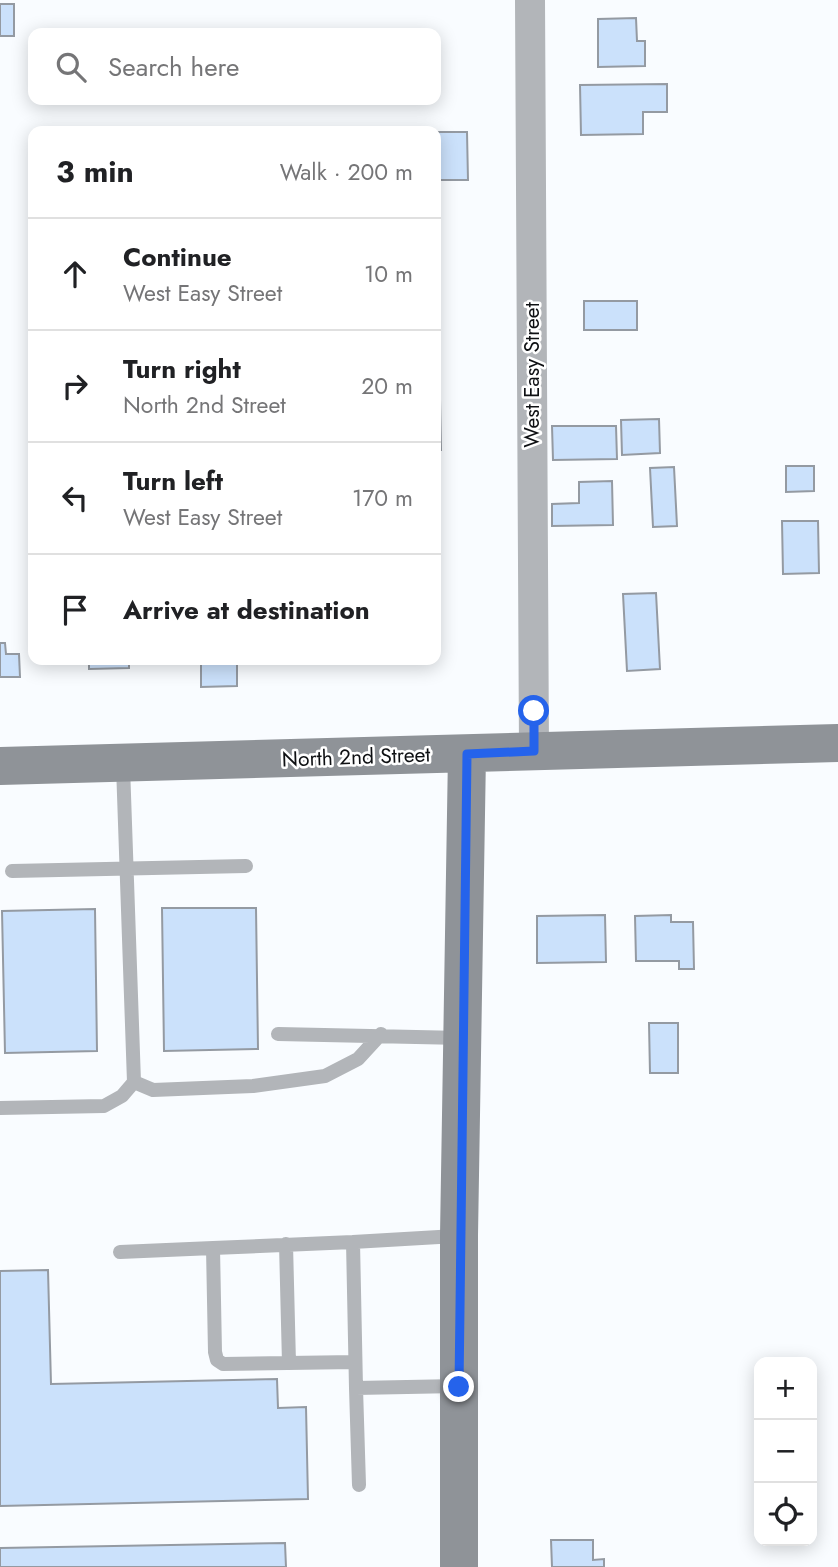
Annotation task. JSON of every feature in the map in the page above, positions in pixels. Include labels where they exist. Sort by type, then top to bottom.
[{"type":"main road","name":"North 2nd Street","points":[[0,766],[838,743]]},
{"type":"main road","points":[[459,1567],[459,1235],[467,754]]},
{"type":"street","name":"West Easy Street","points":[[530,0],[534,751]]},
{"type":"lane","points":[[0,1108],[104,1106],[122,1096],[134,1082],[123,764]]},
{"type":"lane","points":[[12,871],[246,866]]},
{"type":"lane","points":[[278,1034],[381,1034],[463,1038]]},
{"type":"lane","points":[[134,1082],[153,1090],[253,1086],[325,1076],[358,1059],[381,1034]]},
{"type":"lane","points":[[120,1252],[459,1235]]},
{"type":"lane","points":[[352,1242],[359,1485]]},
{"type":"lane","points":[[286,1244],[289,1363]]},
{"type":"lane","points":[[213,1248],[217,1360],[223,1364],[355,1362]]},
{"type":"lane","points":[[356,1388],[459,1387]]},
{"type":"building","points":[[0,4],[14,4],[14,36],[0,36]]},
{"type":"building","points":[[636,18],[637,41],[645,41],[645,66],[598,67],[598,19]]},
{"type":"building","points":[[667,84],[667,112],[643,112],[643,134],[581,135],[580,85]]},
{"type":"building","points":[[441,132],[467,132],[468,180],[441,180]]},
{"type":"building","points":[[584,301],[637,301],[637,330],[584,330]]},
{"type":"building","points":[[659,419],[660,453],[622,455],[621,420]]},
{"type":"building","points":[[552,426],[616,426],[617,459],[553,460]]},
{"type":"building","points":[[786,466],[814,466],[814,491],[786,492]]},
{"type":"building","points":[[674,467],[677,526],[653,527],[650,468]]},
{"type":"building","points":[[612,481],[613,525],[552,526],[552,504],[579,503],[579,482]]},
{"type":"building","points":[[782,521],[818,521],[819,573],[783,574]]},
{"type":"building","points":[[656,593],[660,669],[627,671],[623,594]]},
{"type":"building","points":[[0,643],[5,643],[6,654],[19,654],[20,677],[0,677]]},
{"type":"building","points":[[89,665],[129,665],[129,668],[89,669]]},
{"type":"building","points":[[201,665],[237,665],[237,686],[201,687]]},
{"type":"building","points":[[162,908],[256,908],[258,1049],[164,1051]]},
{"type":"building","points":[[95,909],[97,1051],[5,1053],[2,911]]},
{"type":"building","points":[[605,915],[606,962],[537,963],[537,916]]},
{"type":"building","points":[[671,915],[671,922],[693,922],[694,969],[679,969],[679,961],[636,961],[635,916]]},
{"type":"building","points":[[649,1023],[678,1023],[678,1073],[650,1073]]},
{"type":"building","points":[[48,1270],[51,1384],[277,1379],[278,1408],[306,1407],[308,1499],[0,1506],[0,1271]]},
{"type":"building","points":[[551,1540],[593,1540],[593,1560],[604,1559],[604,1567],[552,1567]]},
{"type":"building","points":[[285,1543],[286,1567],[0,1567],[0,1548]]},
{"type":"route","points":[[459,1387],[467,754],[534,751],[534,711]]}]
